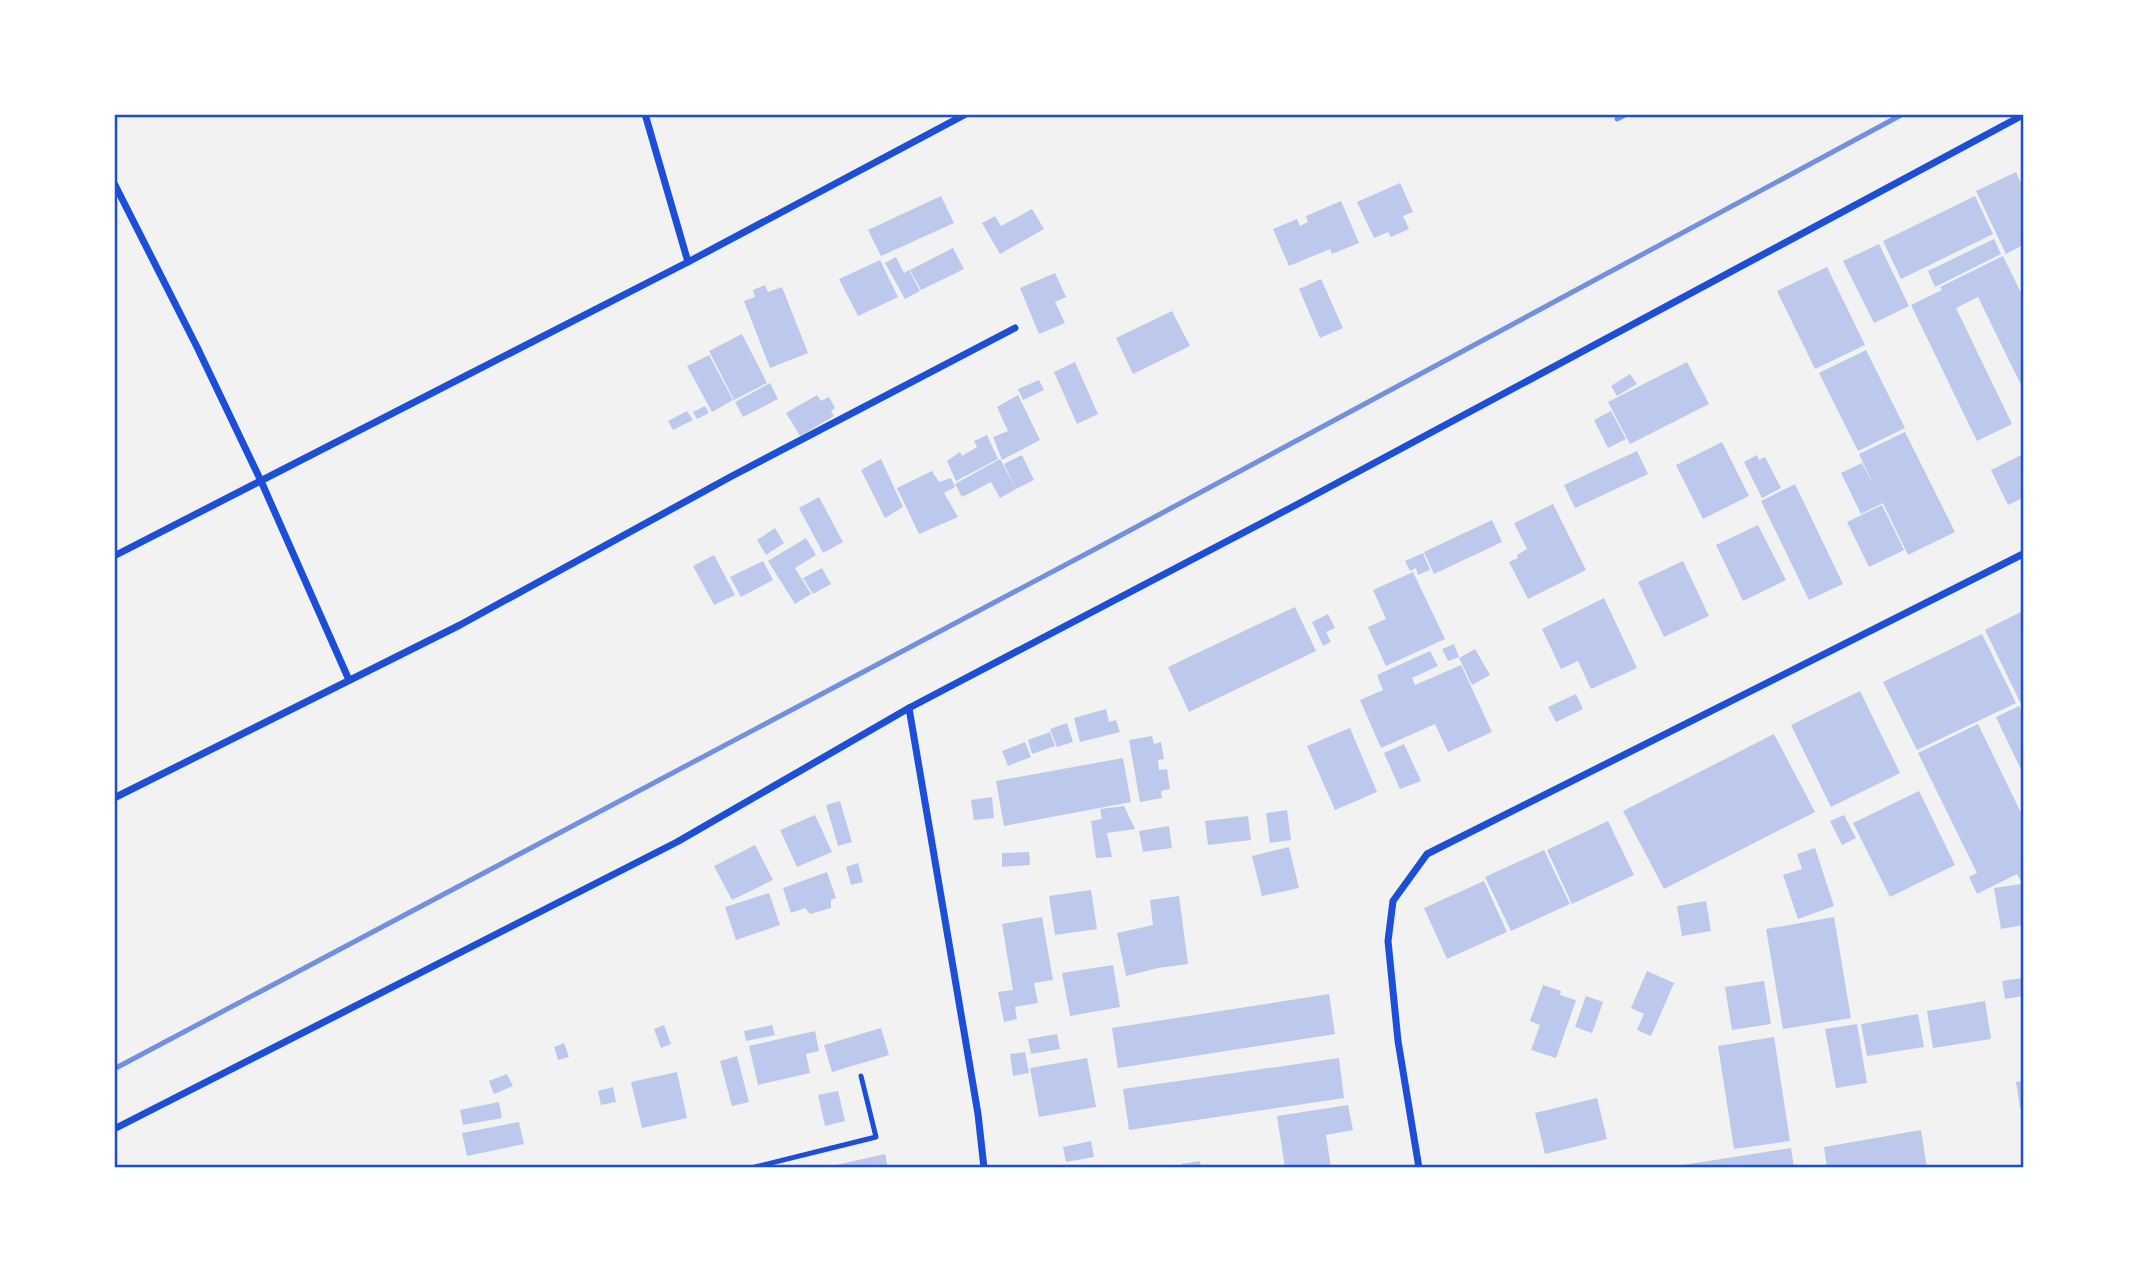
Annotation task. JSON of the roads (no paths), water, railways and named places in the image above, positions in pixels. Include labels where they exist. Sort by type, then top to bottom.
[{"type":"street","points":[[645,114],[688,262]]},
{"type":"street","points":[[114,556],[688,262],[967,114]]},
{"type":"street","points":[[114,1129],[677,842],[909,708],[1308,498],[2023,115]]},
{"type":"street","points":[[114,183],[261,481],[349,680]]},
{"type":"street","points":[[114,798],[460,625],[732,476],[1015,328]]},
{"type":"street","points":[[1419,1168],[1398,1041],[1388,941],[1393,901],[1427,854],[2023,554]]},
{"type":"street","points":[[909,708],[978,1114],[984,1168]]},
{"type":"lane","points":[[751,1168],[876,1138],[861,1076]]},
{"type":"railway","points":[[1617,119],[1627,114]]},
{"type":"railway","points":[[114,1069],[1099,547],[1903,114]]}]
